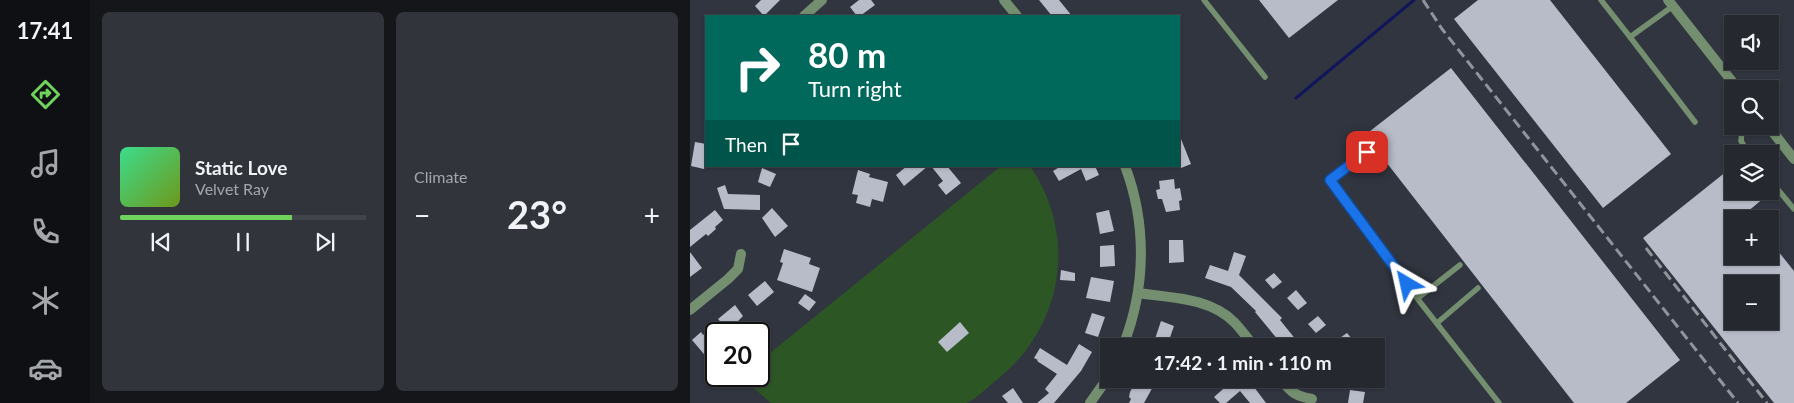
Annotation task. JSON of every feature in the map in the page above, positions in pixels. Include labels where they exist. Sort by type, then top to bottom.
[{"type":"street","points":[[805,15],[822,0]]},
{"type":"street","points":[[1004,0],[1017,15]]},
{"type":"street","points":[[1670,3],[1731,80]]},
{"type":"street","points":[[1775,135],[1794,160]]},
{"type":"street","points":[[1125,167],[1132,185],[1140,225],[1140,280],[1131,327],[1126,338]]},
{"type":"street","points":[[690,310],[738,269],[740,254]]},
{"type":"street","points":[[1138,293],[1208,305],[1223,313],[1234,322],[1247,338]]},
{"type":"street","points":[[1090,403],[1101,388]]},
{"type":"street","points":[[1287,388],[1299,397],[1312,399]]},
{"type":"lane","points":[[1204,0],[1265,77]]},
{"type":"lane","points":[[1601,0],[1695,122]]},
{"type":"lane","points":[[1630,37],[1670,3]]},
{"type":"lane","points":[[1367,152],[1330,180],[1499,403]]},
{"type":"lane","points":[[1779,191],[1794,209]]},
{"type":"lane","points":[[1418,298],[1460,265]]},
{"type":"lane","points":[[1437,323],[1478,288]]},
{"type":"green space","points":[[1000,167],[1031,167],[1045,193],[1054,221],[1058,250],[1056,278],[1050,306],[1038,333],[1021,357],[999,378],[966,403],[771,403],[753,387],[770,387],[770,353]]},
{"type":"building","points":[[761,0],[780,0],[765,15],[755,6]]},
{"type":"building","points":[[859,0],[871,0],[875,5],[861,15],[856,15],[850,7]]},
{"type":"building","points":[[1039,0],[1059,0],[1071,15],[1051,15]]},
{"type":"building","points":[[1259,0],[1338,0],[1289,38]]},
{"type":"building","points":[[1478,0],[1550,0],[1671,154],[1603,208],[1454,19]]},
{"type":"building","points":[[1451,68],[1680,360],[1626,403],[1574,403],[1365,135]]},
{"type":"building","points":[[1180,136],[1191,164],[1181,168],[1180,166]]},
{"type":"building","points":[[695,142],[705,144],[704,169],[691,166]]},
{"type":"building","points":[[906,167],[927,167],[904,186],[896,175]]},
{"type":"building","points":[[932,167],[948,167],[961,183],[946,195],[938,185],[943,181]]},
{"type":"building","points":[[1059,167],[1095,167],[1099,175],[1086,181],[1081,169],[1059,181],[1053,171]]},
{"type":"building","points":[[762,168],[776,174],[770,187],[758,182]]},
{"type":"building","points":[[858,170],[870,174],[869,177],[888,182],[883,202],[872,199],[870,207],[856,203],[858,195],[852,194]]},
{"type":"building","points":[[1724,173],[1724,200],[1762,200],[1749,210],[1724,210],[1724,265],[1779,265],[1779,252],[1794,271],[1794,403],[1774,403],[1643,238]]},
{"type":"building","points":[[1174,179],[1175,189],[1180,188],[1182,200],[1179,201],[1180,210],[1166,212],[1162,199],[1158,199],[1156,190],[1160,189],[1159,181]]},
{"type":"building","points":[[725,185],[728,194],[760,195],[760,210],[724,209],[717,188]]},
{"type":"building","points":[[772,208],[788,226],[775,237],[762,218]]},
{"type":"building","points":[[715,210],[723,220],[708,236],[706,234],[690,247],[690,230]]},
{"type":"building","points":[[1109,210],[1114,231],[1100,234],[1096,213]]},
{"type":"building","points":[[1169,240],[1183,240],[1184,262],[1169,263]]},
{"type":"building","points":[[1114,245],[1115,266],[1100,267],[1100,246]]},
{"type":"building","points":[[784,249],[811,258],[809,264],[820,268],[812,292],[777,280],[783,263],[780,262]]},
{"type":"building","points":[[690,252],[702,268],[690,277]]},
{"type":"building","points":[[1234,252],[1246,256],[1239,275],[1282,318],[1280,320],[1295,338],[1277,338],[1256,311],[1231,287],[1205,278],[1210,265],[1228,271]]},
{"type":"building","points":[[1061,270],[1075,273],[1075,281],[1060,280]]},
{"type":"building","points":[[1274,273],[1282,282],[1273,289],[1265,280]]},
{"type":"building","points":[[1091,277],[1114,281],[1110,302],[1086,298]]},
{"type":"building","points":[[765,281],[774,292],[757,306],[748,295]]},
{"type":"building","points":[[1296,290],[1307,303],[1298,310],[1287,298]]},
{"type":"building","points":[[805,294],[816,302],[809,311],[798,303]]},
{"type":"building","points":[[735,305],[743,316],[737,322],[721,322],[718,319]]},
{"type":"building","points":[[1092,313],[1105,317],[1098,337],[1085,333]]},
{"type":"building","points":[[1318,316],[1326,325],[1316,333],[1308,324]]},
{"type":"building","points":[[1161,321],[1174,326],[1170,338],[1155,338]]},
{"type":"building","points":[[960,322],[969,333],[947,352],[938,342]]},
{"type":"building","points":[[701,332],[703,335],[705,333],[705,355],[692,340]]},
{"type":"building","points":[[1347,333],[1351,338],[1340,338]]},
{"type":"building","points":[[1079,344],[1092,352],[1081,371],[1054,403],[1037,403],[1049,393],[1045,389],[1057,374],[1034,358],[1040,348],[1067,365]]},
{"type":"building","points":[[1013,388],[1023,403],[1008,403],[1002,396]]},
{"type":"building","points":[[1132,388],[1152,388],[1144,403],[1129,403],[1131,399],[1129,397]]},
{"type":"building","points":[[1224,388],[1255,388],[1266,403],[1250,403],[1240,391],[1226,403],[1220,403],[1214,397]]},
{"type":"building","points":[[1350,390],[1365,392],[1363,403],[1348,403]]},
{"type":"waterway","points":[[1296,98],[1414,0]]},
{"type":"railway","points":[[1423,0],[1442,29],[1738,403]]},
{"type":"railway","points":[[1646,248],[1767,403]]},
{"type":"route","points":[[1367,152],[1330,180],[1407,284]]}]
